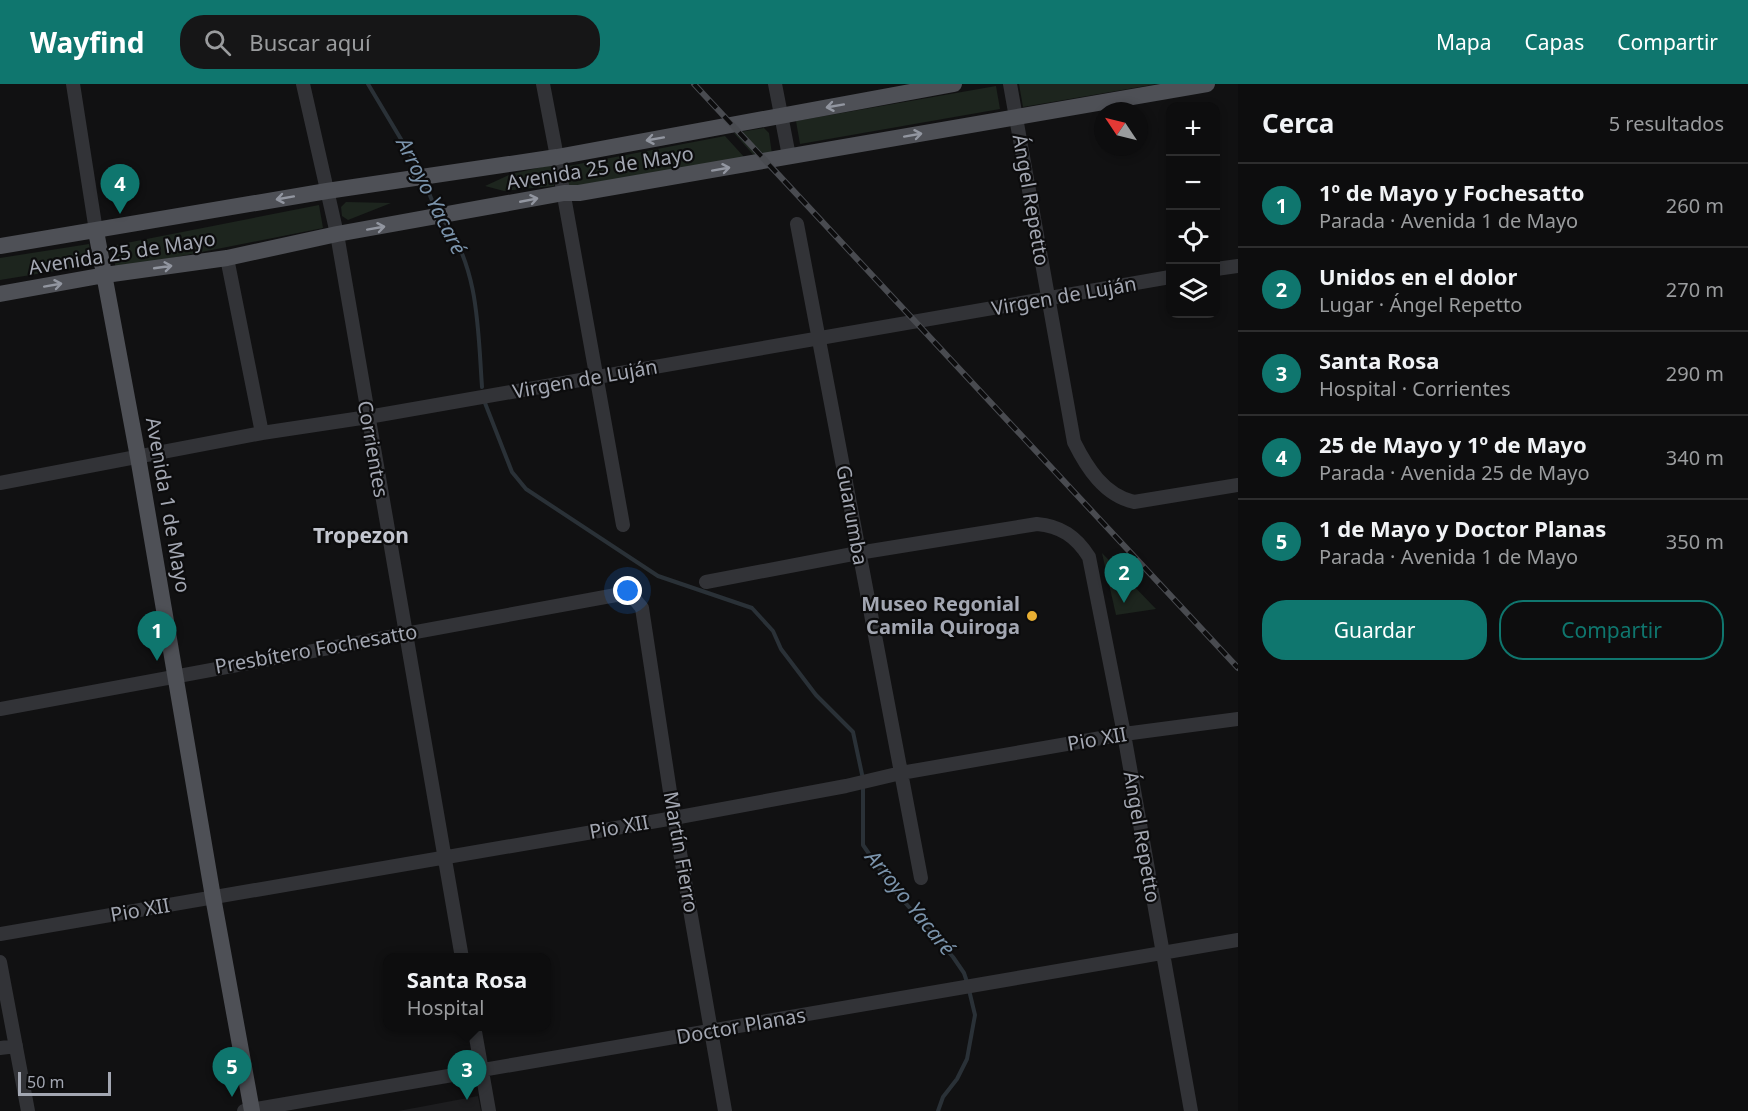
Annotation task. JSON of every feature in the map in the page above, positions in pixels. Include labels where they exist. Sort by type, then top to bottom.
[{"type":"main road","name":"Avenida 25 de Mayo","points":[[0,246],[327,191],[557,157],[954,84]]},
{"type":"main road","name":"Avenida 25 de Mayo","points":[[0,294],[105,275],[227,258],[337,234],[564,193],[590,191],[1207,84]]},
{"type":"main road","name":"Avenida 1 de Mayo","points":[[96,231],[138,457],[250,1111]]},
{"type":"street","name":"Avenida 1 de Mayo","points":[[73,84],[96,231]]},
{"type":"street","name":"Corrientes","points":[[303,84],[337,234],[461,953]]},
{"type":"street","points":[[543,84],[623,525]]},
{"type":"street","points":[[776,84],[789,156]]},
{"type":"street","name":"Ángel Repetto","points":[[1010,84],[1074,442],[1084,462],[1105,487],[1120,499],[1134,502],[1238,485]]},
{"type":"street","name":"Guarumba","points":[[797,224],[921,878]]},
{"type":"street","points":[[227,258],[262,433]]},
{"type":"street","points":[[1220,268],[1238,266]]},
{"type":"street","name":"Virgen de Luján","points":[[0,483],[262,433],[368,417],[1166,278]]},
{"type":"street","name":"Ángel Repetto","points":[[858,554],[1037,524],[1054,526],[1067,533],[1081,544],[1089,556],[1124,734],[1191,1111]]},
{"type":"street","points":[[706,582],[858,554]]},
{"type":"street","name":"Presbítero Fochesatto","points":[[0,709],[616,595],[632,596]]},
{"type":"street","name":"Martín Fierro","points":[[632,596],[642,608],[674,818],[726,1111]]},
{"type":"street","name":"Pio XII","points":[[0,934],[674,818],[846,786],[900,773],[1124,734],[1238,719]]},
{"type":"street","name":"Doctor Planas","points":[[250,1111],[1238,940]]},
{"type":"street","points":[[0,962],[28,1111]]},
{"type":"street","points":[[475,1031],[489,1111]]},
{"type":"street","points":[[0,1048],[16,1046]]},
{"type":"shaded area","points":[[1019,84],[1157,84],[1023,107]]},
{"type":"shaded area","points":[[996,86],[1000,109],[800,144],[796,121]]},
{"type":"shaded area","points":[[764,128],[769,133],[772,154],[758,160],[734,133]]},
{"type":"shaded area","points":[[725,136],[745,158],[567,189],[563,167]]},
{"type":"shaded area","points":[[551,165],[554,186],[504,191],[485,186],[511,174]]},
{"type":"shaded area","points":[[346,202],[391,203],[348,220],[342,216],[341,207]]},
{"type":"shaded area","points":[[319,205],[323,228],[116,269],[111,246]]},
{"type":"shaded area","points":[[89,244],[92,265],[0,280],[0,258]]},
{"type":"shaded area","points":[[1102,553],[1156,609],[1116,615]]},
{"type":"shaded area","points":[[478,1096],[481,1111],[398,1111],[420,1107]]},
{"type":"waterway","name":"Arroyo Yacaré","points":[[368,84],[420,171]]},
{"type":"waterway","name":"Arroyo Yacaré","points":[[424,181],[436,210]]},
{"type":"waterway","name":"Arroyo Yacaré","points":[[444,221],[456,239],[470,279],[475,301],[482,387]]},
{"type":"waterway","name":"Arroyo Yacaré","points":[[485,403],[512,472],[526,489],[658,576],[752,608],[773,631],[781,649],[816,695],[853,732],[863,779]]},
{"type":"waterway","name":"Arroyo Yacaré","points":[[863,786],[863,845],[894,890],[953,957],[967,982]]},
{"type":"waterway","name":"Arroyo Yacaré","points":[[938,1111],[943,1097],[957,1079],[967,1059],[975,1015],[969,990]]},
{"type":"railway","points":[[694,84],[1238,668]]},
{"type":"place","name":"25 de Mayo y 1º de Mayo","points":[[120,214]]},
{"type":"place","name":"Unidos en el dolor","points":[[1124,603]]},
{"type":"place","name":"Museo Regonial Camila Quiroga","points":[[1032,616]]},
{"type":"place","name":"1º de Mayo y Fochesatto","points":[[157,661]]},
{"type":"place","name":"1 de Mayo y Doctor Planas","points":[[232,1097]]},
{"type":"place","name":"Santa Rosa","points":[[467,1100]]},
{"type":"district","name":"Tropezon","points":[[361,536]]}]
